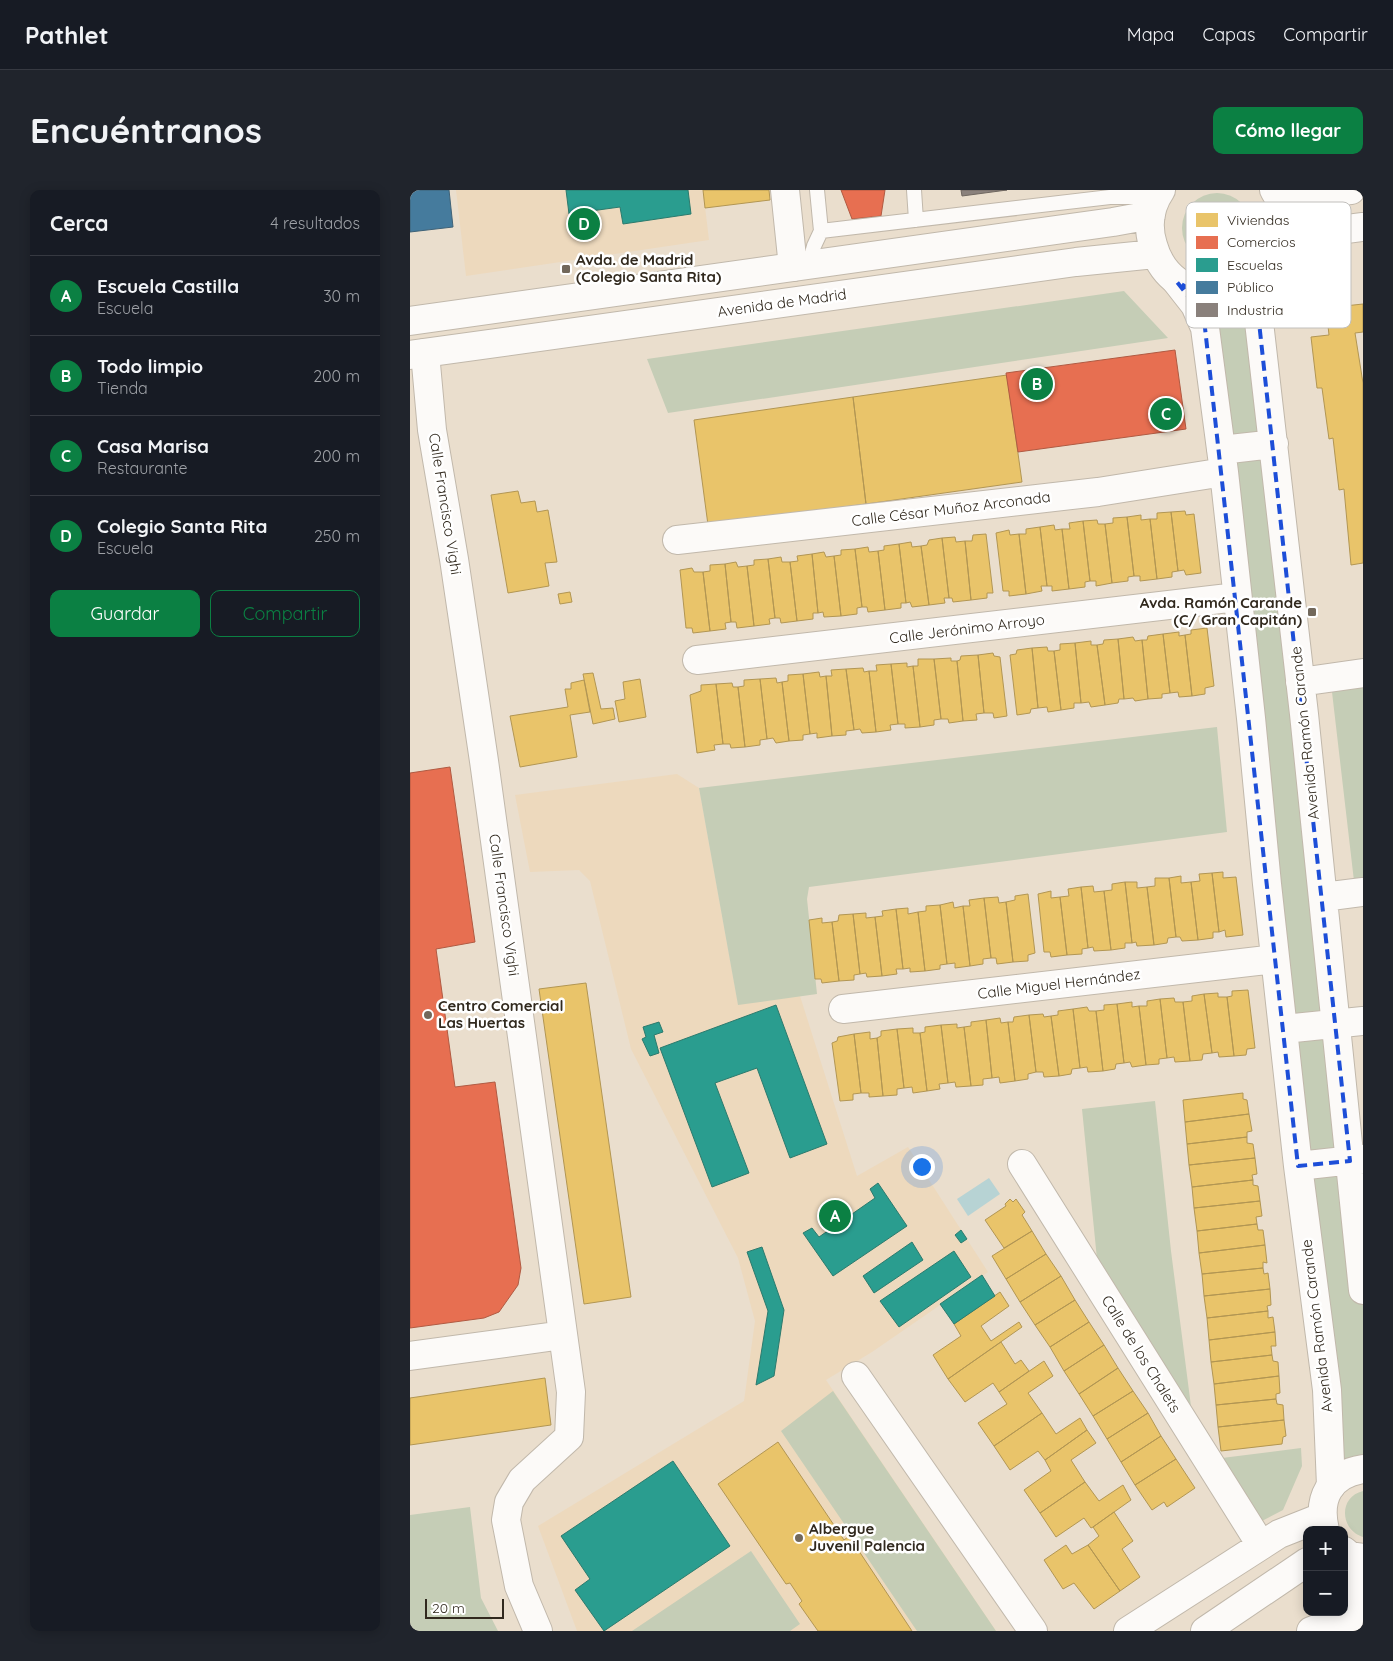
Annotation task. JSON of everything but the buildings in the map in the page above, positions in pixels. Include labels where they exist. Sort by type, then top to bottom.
[{"type":"street","points":[[785,190],[801,266]]},
{"type":"street","points":[[1276,193],[1351,190]]},
{"type":"street","points":[[410,320],[1113,222],[1156,201]]},
{"type":"street","points":[[1155,254],[1150,235],[1156,201]]},
{"type":"street","name":"Avenida Ramón Carande","points":[[1155,254],[1164,270],[1186,294]]},
{"type":"street","name":"Avenida de Madrid","points":[[418,354],[1066,263],[1155,254]]},
{"type":"street","points":[[1176,282],[1186,287]]},
{"type":"street","name":"Avenida Ramón Carande","points":[[1205,328],[1251,718],[1298,1166],[1327,1390],[1331,1486]]},
{"type":"street","name":"Avenida Ramón Carande","points":[[1260,328],[1274,444],[1336,1023],[1356,1160],[1363,1290]]},
{"type":"street","name":"Calle Francisco Vighi","points":[[418,354],[454,559],[571,1392],[569,1438],[522,1480],[508,1502],[506,1520],[519,1586],[538,1631]]},
{"type":"street","points":[[1222,461],[1274,444]]},
{"type":"street","name":"Calle César Muñoz Arconada","points":[[677,540],[1098,492],[1222,461]]},
{"type":"street","name":"Calle Jerónimo Arroyo","points":[[697,660],[1237,597]]},
{"type":"street","points":[[1300,682],[1363,673]]},
{"type":"street","points":[[1323,897],[1363,892]]},
{"type":"street","name":"Calle Miguel Hernández","points":[[843,1009],[1275,959]]},
{"type":"street","points":[[1284,1029],[1363,1021]]},
{"type":"street","points":[[1298,1166],[1356,1160]]},
{"type":"street","name":"Calle de los Chalets","points":[[1022,1164],[1261,1545]]},
{"type":"street","points":[[410,1356],[563,1335]]},
{"type":"street","points":[[856,1376],[1033,1631]]},
{"type":"street","points":[[1128,1631],[1279,1534],[1323,1524],[1322,1506],[1325,1495],[1331,1486],[1339,1477],[1349,1471],[1363,1469]]},
{"type":"street","points":[[1311,1631],[1357,1618],[1349,1586],[1353,1555]]},
{"type":"street","points":[[1205,1631],[1303,1565]]},
{"type":"lane","points":[[801,266],[821,231],[817,190]]},
{"type":"lane","points":[[914,190],[916,220]]},
{"type":"lane","points":[[821,231],[1110,197],[1156,201]]},
{"type":"highlighted area","points":[[1258,281],[1259,322],[1350,1161],[1298,1166],[1205,328],[1195,305],[1177,282],[1196,292],[1218,295],[1239,292]]},
{"type":"shaded area","points":[[456,190],[703,190],[709,240],[466,276]]},
{"type":"shaded area","points":[[677,774],[699,788],[738,1004],[800,996],[857,1176],[908,1147],[988,1272],[872,1352],[826,1380],[996,1631],[577,1631],[538,1526],[744,1401],[755,1321],[738,1258],[631,1049],[590,881],[579,870],[530,872],[515,795]]},
{"type":"green space","points":[[1210,193],[1224,193],[1241,202],[1193,202],[1203,195]]},
{"type":"green space","points":[[1186,211],[1186,245],[1182,235]]},
{"type":"green space","points":[[1124,291],[1168,338],[668,413],[647,359]]},
{"type":"green space","points":[[1205,328],[1260,328],[1363,1290],[1363,1469],[1331,1486]]},
{"type":"green space","points":[[1363,685],[1363,880],[1354,881],[1332,692]]},
{"type":"green space","points":[[1217,727],[1227,832],[809,887],[807,899],[817,994],[738,1005],[699,788]]},
{"type":"green space","points":[[1155,1101],[1171,1251],[1192,1414],[1097,1259],[1082,1109]]},
{"type":"green space","points":[[833,1391],[996,1631],[917,1631],[781,1431]]},
{"type":"green space","points":[[1301,1448],[1302,1466],[1283,1510],[1262,1521],[1222,1458]]},
{"type":"green space","points":[[1363,1491],[1363,1537],[1350,1528],[1345,1514],[1349,1500],[1355,1494]]},
{"type":"green space","points":[[470,1507],[481,1598],[498,1631],[410,1631],[410,1515]]},
{"type":"green space","points":[[751,1551],[800,1624],[790,1631],[632,1631]]},
{"type":"water","points":[[989,1178],[1000,1194],[968,1216],[957,1199]]},
{"type":"place","name":"Colegio Santa Rita","points":[[584,224]]},
{"type":"place","name":"Avda. de Madrid (Colegio Santa Rita)","points":[[566,269]]},
{"type":"place","name":"Todo limpio","points":[[1037,384]]},
{"type":"place","name":"Casa Marisa","points":[[1166,414]]},
{"type":"place","name":"Avda. Ramón Carande (C/ Gran Capitán)","points":[[1312,612]]},
{"type":"place","name":"Centro Comercial Las Huertas","points":[[428,1015]]},
{"type":"place","name":"Escuela Castilla","points":[[835,1216]]},
{"type":"place","name":"Albergue Juvenil Palencia","points":[[799,1538]]}]
